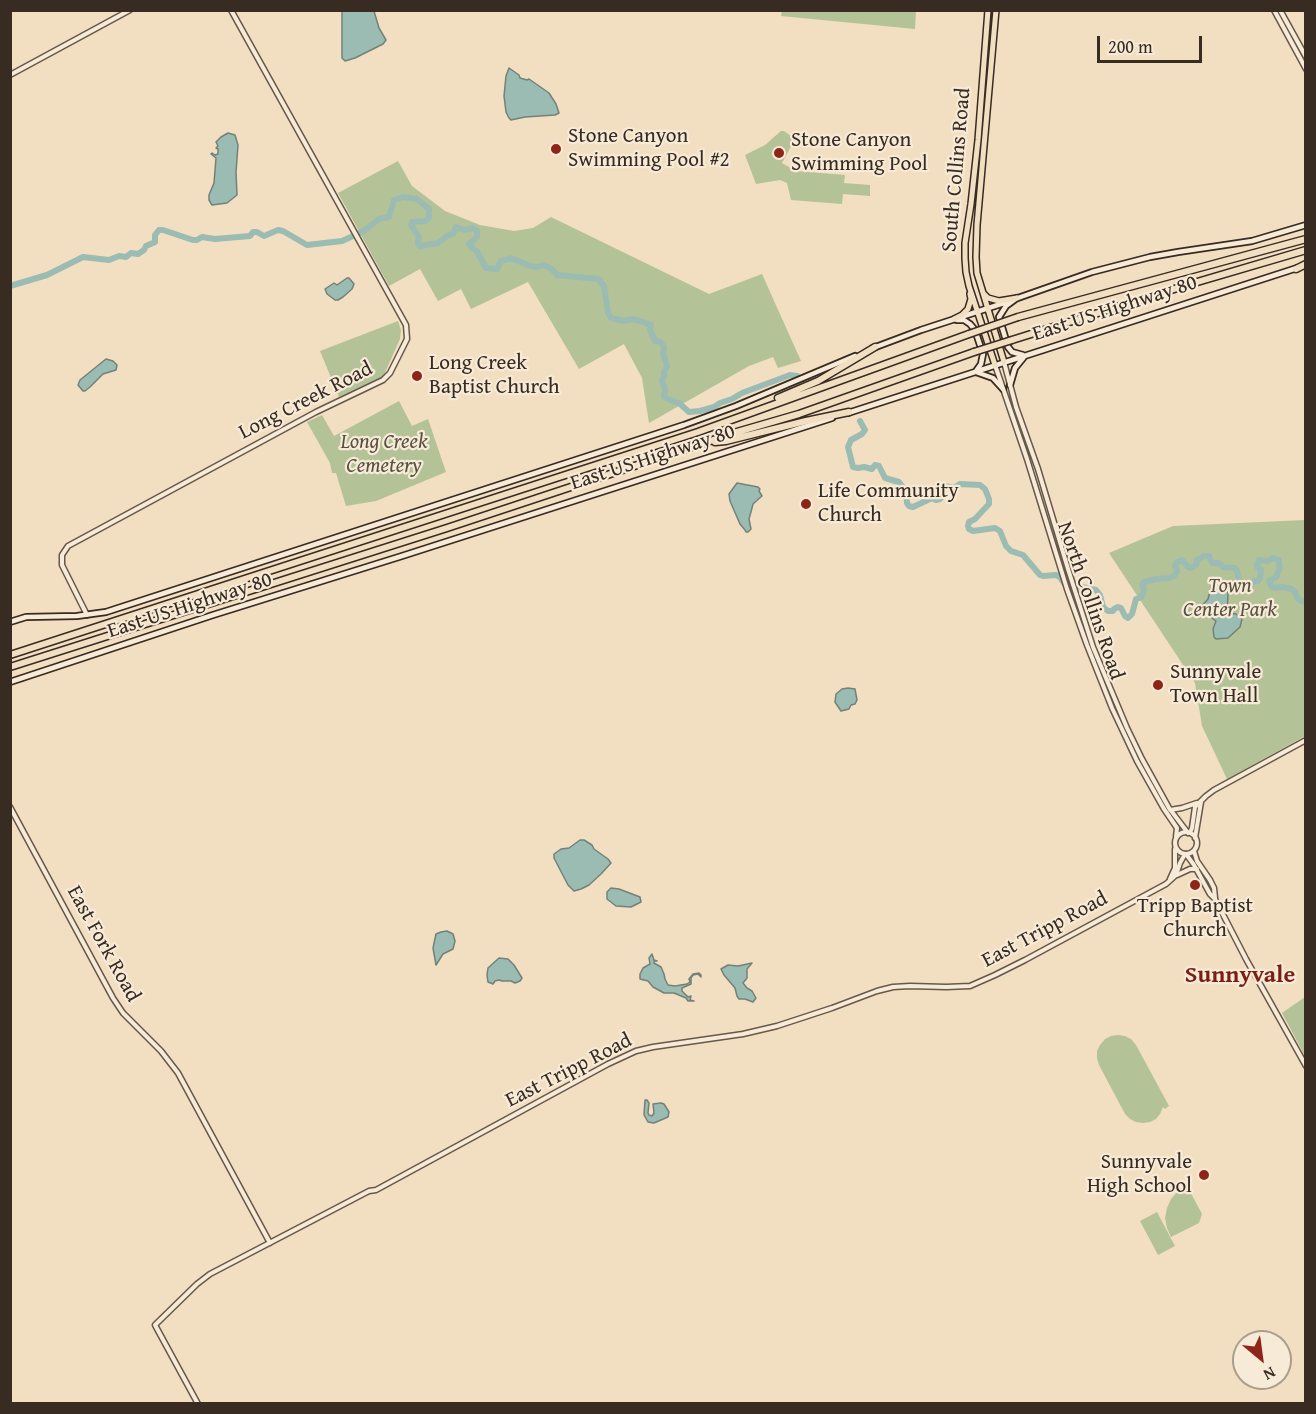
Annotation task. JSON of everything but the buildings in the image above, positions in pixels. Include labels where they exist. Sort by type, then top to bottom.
[{"type":"highway","points":[[10,655],[698,432],[1018,317],[1305,239]]},
{"type":"highway","points":[[10,668],[447,528],[736,432],[799,414],[974,352],[1305,250]]},
{"type":"highway","points":[[1296,268],[1305,265]]},
{"type":"highway","points":[[698,432],[818,381],[875,347]]},
{"type":"highway","points":[[702,444],[726,441],[849,412]]},
{"type":"main road","name":"South Collins Road","points":[[988,10],[971,204],[965,243],[969,286],[995,365]]},
{"type":"main road","name":"South Collins Road","points":[[996,10],[976,249],[977,273],[1004,362]]},
{"type":"main road","points":[[971,204],[979,205]]},
{"type":"main road","name":"East US Highway 80","points":[[10,622],[26,617],[87,615],[107,611],[684,425],[814,374],[875,347],[1092,272],[1178,252],[1252,241],[1305,225]]},
{"type":"main road","name":"East US Highway 80","points":[[10,682],[1296,268]]},
{"type":"main road","points":[[954,320],[968,309],[971,299],[969,286]]},
{"type":"main road","points":[[983,293],[988,298],[999,301],[1017,298]]},
{"type":"main road","points":[[1010,385],[1015,368],[1026,355],[1012,352],[1008,347],[999,317],[1006,306],[1017,298]]},
{"type":"main road","points":[[954,320],[964,320],[975,330],[983,354],[976,372],[993,378],[1003,389]]},
{"type":"street","points":[[10,75],[130,10]]},
{"type":"street","name":"Long Creek Road","points":[[87,615],[62,565],[62,555],[68,546],[316,412],[383,380],[390,373],[407,339],[406,325],[231,10]]},
{"type":"street","points":[[1274,10],[1305,69]]},
{"type":"street","points":[[1280,10],[1305,57]]},
{"type":"street","name":"North Collins Road","points":[[1004,362],[1076,597],[1093,647],[1135,751]]},
{"type":"street","name":"North Collins Road","points":[[995,365],[1073,607],[1112,708],[1175,825],[1176,837]]},
{"type":"street","points":[[1040,501],[1047,499]]},
{"type":"street","points":[[1073,607],[1079,605]]},
{"type":"street","points":[[1101,680],[1106,678]]},
{"type":"street","points":[[1189,833],[1194,812],[1201,801],[1214,790],[1305,741]]},
{"type":"street","name":"North Collins Road","points":[[1151,781],[1189,833]]},
{"type":"street","points":[[1170,810],[1201,801]]},
{"type":"street","points":[[1175,847],[1179,853],[1185,854],[1194,850],[1197,844],[1195,838],[1201,801]]},
{"type":"street","name":"East Fork Road","points":[[10,807],[113,998],[123,1013],[161,1051],[178,1073],[270,1243]]},
{"type":"street","points":[[1166,884],[1172,878],[1175,868],[1176,837],[1182,833],[1189,833],[1195,838]]},
{"type":"street","points":[[1194,850],[1197,861],[1214,888],[1215,899]]},
{"type":"street","points":[[1185,854],[1215,899],[1305,1066]]},
{"type":"street","name":"East Tripp Road","points":[[198,1404],[155,1325],[205,1278],[369,1191],[376,1190],[636,1051],[743,1034],[777,1026],[893,987],[970,986],[1025,960],[1166,884],[1176,875],[1185,854]]},
{"type":"street","points":[[1176,875],[1190,869],[1197,869]]},
{"type":"green space","points":[[782,10],[916,10],[915,29],[781,16]]},
{"type":"green space","points":[[781,131],[795,139],[782,163],[796,171],[845,175],[844,183],[870,185],[870,196],[843,194],[842,204],[791,200],[787,183],[780,180],[756,184],[745,155],[765,145]]},
{"type":"green space","points":[[398,161],[412,186],[445,211],[480,225],[514,231],[533,228],[551,217],[709,294],[762,274],[801,361],[778,368],[773,357],[749,366],[649,423],[642,378],[624,344],[579,369],[528,282],[471,309],[461,289],[438,301],[420,269],[389,286],[338,193]]},
{"type":"green space","name":"Long Creek Cemetery","points":[[398,321],[401,330],[400,339],[383,377],[339,397],[320,351]]},
{"type":"green space","name":"Long Creek Cemetery","points":[[399,401],[412,426],[428,419],[446,472],[376,501],[346,506],[336,473],[332,473],[330,463],[307,422],[322,415],[334,436]]},
{"type":"green space","name":"Town Center Park","points":[[1305,520],[1305,736],[1227,779],[1202,726],[1195,683],[1109,553],[1173,526]]},
{"type":"green space","points":[[1305,997],[1305,1056],[1282,1013]]},
{"type":"green space","points":[[1118,1035],[1131,1039],[1136,1045],[1169,1106],[1165,1109],[1163,1107],[1156,1119],[1150,1122],[1136,1122],[1125,1114],[1099,1065],[1097,1051],[1100,1045],[1105,1039]]},
{"type":"green space","points":[[1187,1186],[1202,1214],[1199,1223],[1171,1237],[1165,1218],[1167,1208],[1178,1191]]},
{"type":"green space","points":[[1157,1212],[1175,1246],[1158,1255],[1140,1221]]},
{"type":"water","points":[[342,11],[374,11],[379,28],[386,40],[383,44],[345,61],[342,58]]},
{"type":"water","points":[[509,68],[520,78],[529,79],[549,93],[559,113],[511,120],[506,112],[504,96]]},
{"type":"water","points":[[228,133],[235,135],[238,145],[237,195],[227,203],[212,205],[209,195],[214,183],[216,158],[211,154],[218,154],[216,142]]},
{"type":"water","points":[[347,278],[354,284],[343,297],[335,300],[327,294],[325,289]]},
{"type":"water","points":[[106,359],[117,365],[116,370],[103,374],[83,391],[78,385],[80,380]]},
{"type":"water","points":[[737,483],[758,487],[762,496],[753,504],[749,519],[751,529],[748,532],[740,524],[730,501],[729,494]]},
{"type":"water","points":[[1221,582],[1226,588],[1227,613],[1236,614],[1242,619],[1240,627],[1228,638],[1216,639],[1214,637],[1213,629],[1216,621],[1202,611],[1201,607],[1208,599],[1212,583]]},
{"type":"water","points":[[848,688],[855,689],[857,700],[849,709],[841,711],[835,702],[836,694]]},
{"type":"water","points":[[580,840],[592,845],[611,863],[589,885],[574,891],[568,885],[554,854],[561,849],[569,848]]},
{"type":"water","points":[[611,888],[640,897],[641,902],[631,907],[616,906],[607,899],[607,892]]},
{"type":"water","points":[[447,931],[453,934],[455,941],[453,949],[443,954],[436,965],[433,948],[436,934]]},
{"type":"water","points":[[652,954],[654,960],[657,961],[654,963],[661,967],[668,985],[687,984],[693,974],[699,973],[701,975],[701,977],[698,974],[693,975],[691,984],[682,988],[688,997],[691,996],[690,1000],[694,1001],[688,1001],[674,993],[664,993],[648,981],[640,979],[643,968],[650,964],[649,958]]},
{"type":"water","points":[[499,958],[508,959],[514,965],[522,978],[520,981],[515,983],[499,980],[493,984],[488,982],[488,968]]},
{"type":"water","points":[[752,963],[747,969],[747,978],[743,983],[756,998],[753,1002],[739,999],[735,988],[721,969],[728,965],[738,966]]},
{"type":"water","points":[[645,1100],[649,1103],[649,1115],[652,1116],[654,1113],[653,1104],[661,1103],[669,1112],[668,1117],[654,1123],[648,1122],[644,1115]]},
{"type":"waterway","points":[[10,286],[47,275],[83,257],[109,260],[119,256],[126,257],[131,253],[138,254],[146,246],[155,242],[155,235],[159,230],[193,240],[202,237],[215,239],[250,236],[253,232],[264,236],[278,230],[307,245],[342,241],[364,231],[379,219],[389,217],[394,200],[404,197],[417,199],[429,209],[429,218],[426,221],[412,222],[411,225],[419,237],[420,246],[438,243],[453,234],[456,227],[464,230],[473,228],[477,231],[477,237],[469,244],[478,253],[486,268],[497,269],[501,261],[511,258],[530,266],[543,265],[552,269],[557,275],[598,279],[604,286],[608,313],[611,318],[623,321],[634,319],[651,325],[650,329],[655,341],[661,342],[664,348],[663,354],[667,366],[662,380],[665,389],[664,396],[679,403],[689,412],[714,407],[742,393],[790,375],[797,376]]},
{"type":"waterway","points":[[860,421],[865,430],[851,440],[848,447],[853,467],[872,469],[875,465],[879,466],[885,478],[899,482],[906,492],[907,503],[913,507],[932,498],[940,499],[942,488],[945,486],[954,488],[960,484],[980,485],[985,489],[989,504],[969,522],[969,529],[973,531],[995,528],[1000,531],[1006,546],[1011,551],[1023,555],[1040,575],[1056,575],[1064,583],[1096,590],[1103,607],[1108,611],[1121,608],[1128,618],[1132,614],[1136,599],[1142,597],[1144,582],[1174,576],[1177,571],[1175,566],[1177,562],[1182,560],[1191,568],[1196,565],[1197,560],[1204,556],[1209,556],[1212,563],[1235,568],[1240,585],[1246,586],[1260,578],[1261,569],[1257,565],[1259,560],[1268,561],[1273,558],[1279,560],[1280,568],[1276,577],[1269,581],[1271,586],[1292,589],[1298,599],[1306,603]]},
{"type":"place","name":"Stone Canyon Swimming Pool #2","points":[[556,149]]},
{"type":"place","name":"Stone Canyon Swimming Pool","points":[[779,153]]},
{"type":"place","name":"Long Creek Baptist Church","points":[[417,376]]},
{"type":"place","name":"Life Community Church","points":[[806,504]]},
{"type":"place","name":"Sunnyvale Town Hall","points":[[1158,685]]},
{"type":"place","name":"Tripp Baptist Church","points":[[1195,885]]},
{"type":"place","name":"Sunnyvale High School","points":[[1204,1175]]},
{"type":"district","name":"Sunnyvale","points":[[1240,976]]}]
